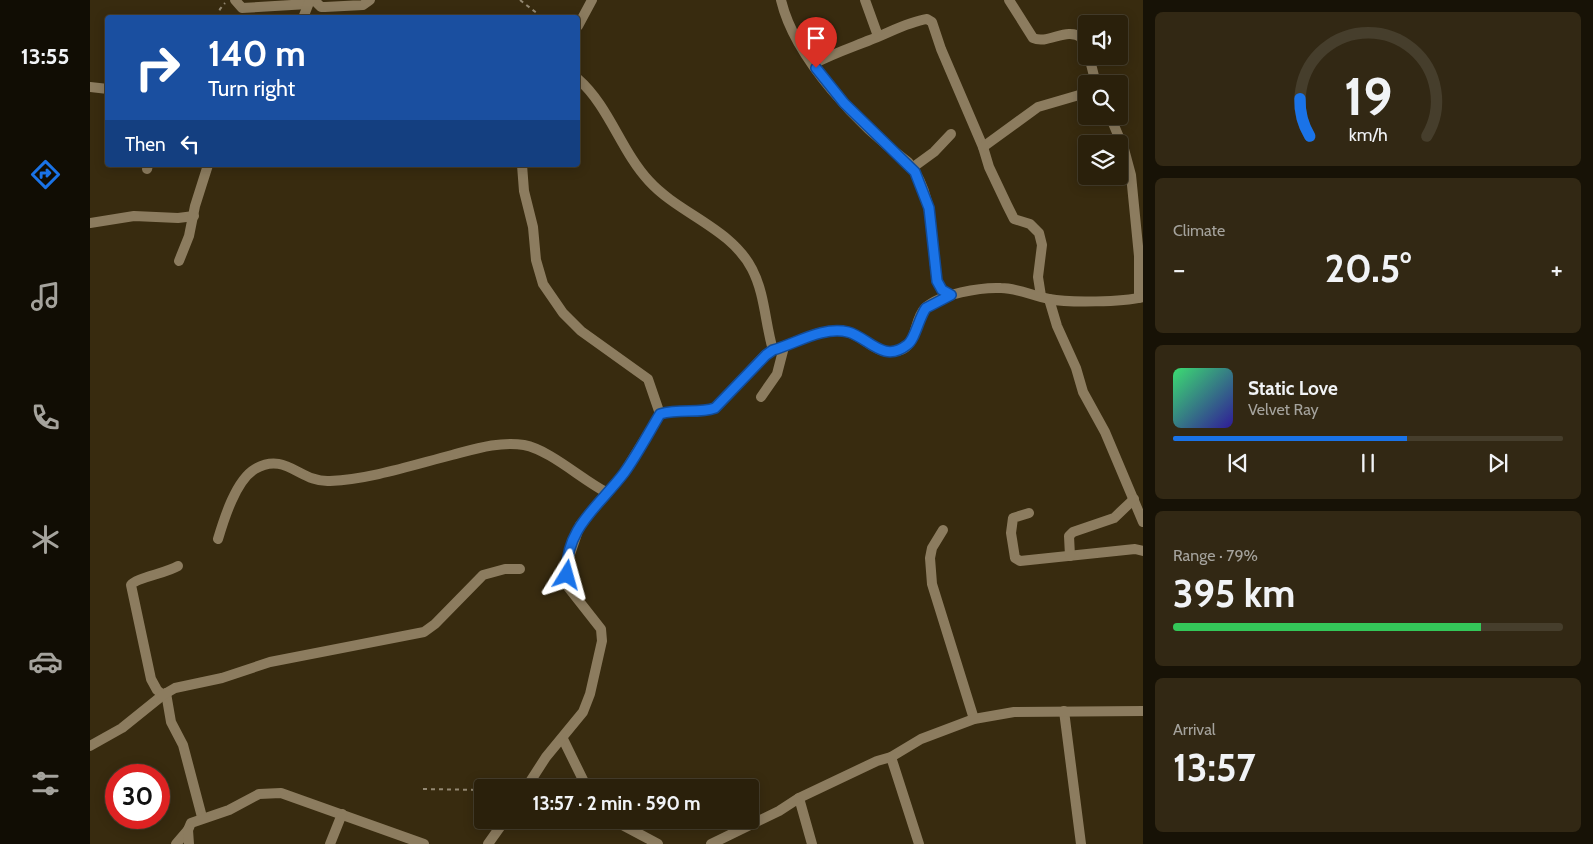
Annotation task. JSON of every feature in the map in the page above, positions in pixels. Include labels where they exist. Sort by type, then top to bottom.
[{"type":"street","points":[[235,0],[242,8],[311,1],[321,7],[363,5],[370,0]]},
{"type":"street","points":[[580,22],[592,0]]},
{"type":"street","points":[[781,0],[797,43],[813,64],[844,103],[912,168],[929,208],[937,281],[942,290],[951,295]]},
{"type":"street","points":[[865,0],[878,36]]},
{"type":"street","points":[[1009,0],[1034,40],[1074,34],[1078,36]]},
{"type":"street","points":[[304,15],[311,1]]},
{"type":"street","points":[[813,64],[844,48],[912,22],[928,19],[932,22],[983,146],[989,167],[1014,219],[1035,227],[1042,239],[1043,252],[1038,277],[1045,298],[1076,368],[1083,392],[1105,432],[1143,522]]},
{"type":"street","points":[[580,81],[592,95],[648,180],[668,200],[721,234],[748,261],[762,296],[778,348],[777,374],[761,396]]},
{"type":"street","points":[[90,87],[105,89]]},
{"type":"street","points":[[983,146],[1038,107],[1078,95]]},
{"type":"street","points":[[532,779],[546,757],[563,739],[583,712],[590,694],[602,641],[601,630],[568,587],[567,563],[580,525],[634,458],[660,414],[675,410],[709,410],[715,408],[766,355],[778,348],[828,332],[850,333],[872,347],[886,352],[899,351],[910,344],[926,308],[951,295],[1002,288],[1045,298],[1141,298],[1131,175],[1124,149],[1114,125]]},
{"type":"street","points":[[912,168],[934,152],[951,134]]},
{"type":"street","points":[[179,261],[189,236],[207,167]]},
{"type":"street","points":[[522,167],[524,192],[533,227],[535,255],[543,284],[563,313],[581,331],[644,375],[652,386],[660,414]]},
{"type":"street","points":[[90,223],[134,216],[178,218],[194,216]]},
{"type":"street","points":[[218,539],[234,497],[248,474],[255,469],[274,462],[288,466],[311,478],[330,481],[392,471],[481,448],[514,444],[527,446],[551,457],[606,492]]},
{"type":"street","points":[[1070,556],[1069,536],[1073,532],[1114,518],[1134,499]]},
{"type":"street","points":[[1029,513],[1013,518],[1011,533],[1015,558],[1020,561],[1135,548],[1143,551]]},
{"type":"street","points":[[944,530],[932,548],[930,558],[932,584],[974,719]]},
{"type":"street","points":[[178,566],[167,573],[138,579],[131,585],[151,679],[157,690],[164,694],[171,722],[184,745],[202,818]]},
{"type":"street","points":[[90,746],[122,728],[164,694],[270,662],[424,632],[435,624],[483,575],[505,569],[520,569]]},
{"type":"street","points":[[711,844],[779,812],[799,798],[876,761],[891,756],[921,739],[974,719],[1014,712],[1143,711]]},
{"type":"street","points":[[1064,712],[1081,844]]},
{"type":"street","points":[[563,739],[583,779]]},
{"type":"street","points":[[891,756],[919,844]]},
{"type":"street","points":[[176,844],[188,830],[191,823],[229,810],[267,792],[281,793],[424,844]]},
{"type":"street","points":[[799,798],[812,844]]},
{"type":"street","points":[[330,844],[342,814]]},
{"type":"street","points":[[488,844],[499,829]]},
{"type":"street","points":[[630,829],[658,844]]},
{"type":"street","points":[[188,830],[189,844]]},
{"type":"path","points":[[218,15],[220,9],[229,0]]},
{"type":"path","points":[[520,0],[539,15]]},
{"type":"path","points":[[423,789],[474,790]]},
{"type":"route","points":[[567,575],[567,563],[580,525],[606,492],[622,476],[660,414],[675,410],[709,410],[715,408],[722,403],[766,355],[773,350],[810,336],[828,332],[850,333],[872,347],[886,352],[899,351],[910,344],[920,315],[926,308],[951,295],[942,290],[937,281],[936,256],[929,208],[915,172],[908,162],[900,157],[844,103],[816,68]]}]
